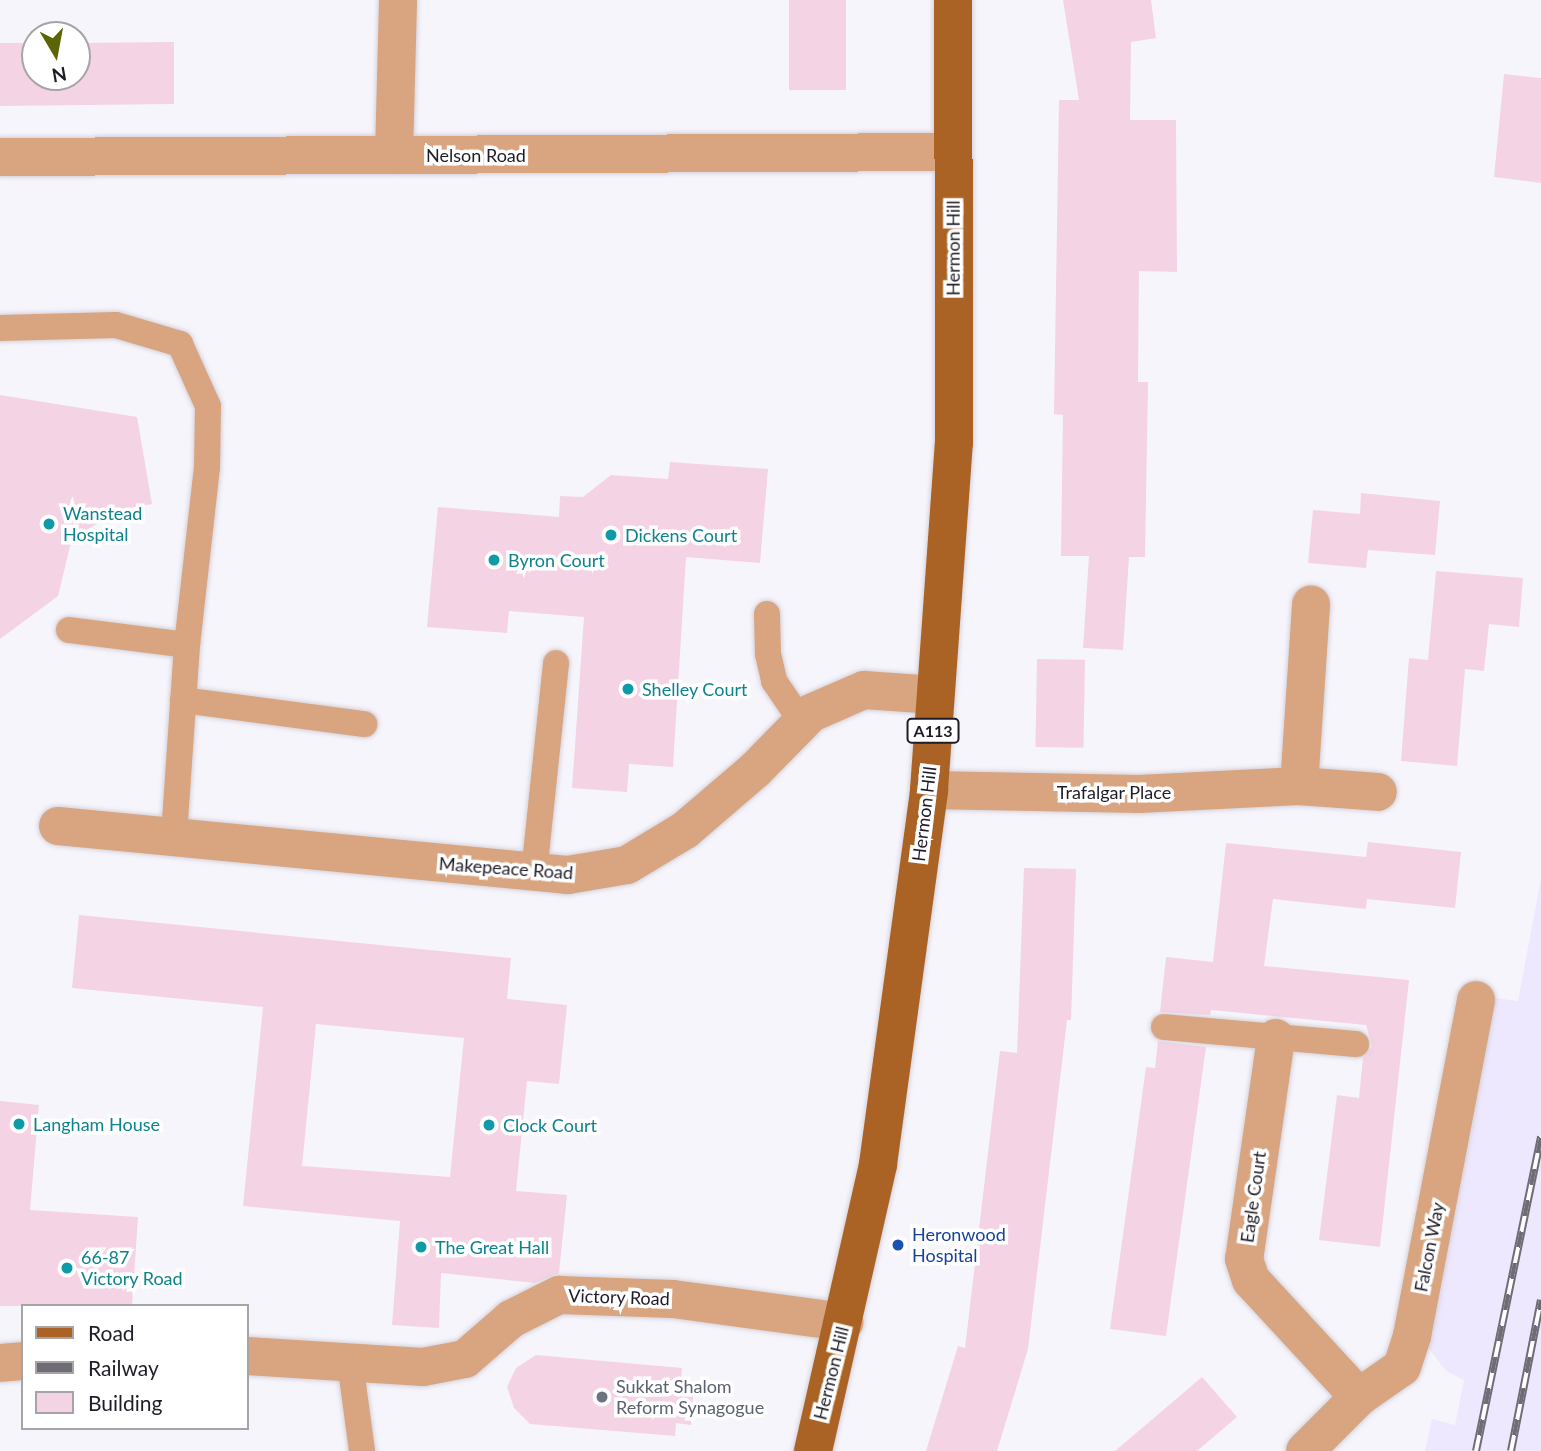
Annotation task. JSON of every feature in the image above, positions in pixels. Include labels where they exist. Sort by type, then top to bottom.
[{"type":"main road","name":"Hermon Hill","points":[[813,1451],[878,1164],[929,790],[954,443],[954,0]]},
{"type":"street","points":[[394,155],[398,0]]},
{"type":"street","name":"Nelson Road","points":[[0,157],[952,152]]},
{"type":"street","points":[[1299,786],[1311,604]]},
{"type":"street","name":"Makepeace Road","points":[[58,826],[568,875],[627,865],[685,830],[755,770],[811,713],[864,690],[935,695]]},
{"type":"street","name":"Trafalgar Place","points":[[929,790],[1139,794],[1299,786],[1378,792]]},
{"type":"street","name":"Falcon Way","points":[[1305,1451],[1359,1397],[1402,1367],[1412,1336],[1476,1000]]},
{"type":"street","name":"Eagle Court","points":[[1276,1038],[1244,1259],[1251,1280],[1359,1397]]},
{"type":"street","name":"Victory Road","points":[[248,1356],[423,1367],[465,1359],[511,1320],[559,1295],[673,1299],[844,1322]]},
{"type":"street","points":[[0,1363],[21,1361]]},
{"type":"lane","points":[[0,328],[116,325],[180,344],[208,405],[207,467],[187,645],[174,838]]},
{"type":"lane","points":[[768,614],[768,654],[774,681],[802,722]]},
{"type":"lane","points":[[69,630],[187,645]]},
{"type":"lane","points":[[534,873],[556,663]]},
{"type":"lane","points":[[183,701],[363,724]]},
{"type":"lane","points":[[1164,1027],[1356,1044]]},
{"type":"lane","points":[[350,1362],[362,1451]]},
{"type":"shaded area","points":[[1541,878],[1541,1451],[1425,1451],[1432,1419],[1455,1425],[1464,1380],[1446,1371],[1423,1341],[1487,997],[1518,1001]]},
{"type":"building","points":[[789,0],[846,0],[846,90],[789,90]]},
{"type":"building","points":[[1063,0],[1151,0],[1156,38],[1131,42],[1130,120],[1176,120],[1177,272],[1139,271],[1138,382],[1148,382],[1145,557],[1129,557],[1123,650],[1083,648],[1089,556],[1061,556],[1063,415],[1054,414],[1059,100],[1079,100]]},
{"type":"building","points":[[174,42],[174,104],[0,106],[0,43],[21,43],[21,91],[91,91],[91,43]]},
{"type":"building","points":[[1504,74],[1541,78],[1541,183],[1494,177]]},
{"type":"building","name":"Wanstead Hospital","points":[[0,395],[137,417],[152,504],[123,509],[72,538],[58,596],[0,639]]},
{"type":"building","points":[[670,462],[768,469],[760,563],[686,557],[673,767],[629,764],[627,792],[572,788],[584,617],[509,611],[507,633],[427,627],[438,507],[559,517],[560,496],[583,497],[611,475],[668,479]]},
{"type":"building","points":[[1361,493],[1440,501],[1435,555],[1368,550],[1366,568],[1308,563],[1313,510],[1360,514]]},
{"type":"building","points":[[1436,571],[1523,578],[1519,627],[1489,624],[1484,671],[1465,669],[1457,766],[1401,761],[1409,658],[1428,660]]},
{"type":"building","points":[[1037,659],[1085,660],[1083,748],[1035,747]]},
{"type":"building","points":[[1368,842],[1461,852],[1455,908],[1367,899],[1366,909],[1273,899],[1264,966],[1409,980],[1380,1247],[1319,1240],[1337,1095],[1359,1098],[1363,1058],[1372,1046],[1366,1025],[1211,1010],[1210,1015],[1160,1012],[1166,957],[1213,962],[1226,843],[1366,857]]},
{"type":"building","points":[[1024,868],[1076,869],[1071,1020],[1067,1020],[1028,1349],[997,1451],[926,1451],[958,1346],[965,1348],[1000,1051],[1017,1053]]},
{"type":"building","name":"Clock Court","points":[[79,915],[511,958],[507,999],[567,1005],[559,1084],[527,1081],[516,1191],[567,1195],[559,1273],[535,1283],[441,1273],[439,1328],[392,1325],[400,1221],[243,1206],[263,1007],[72,988]],"holes":[[[316,1024],[464,1038],[450,1177],[302,1166]]]},
{"type":"building","points":[[1158,1041],[1206,1047],[1166,1336],[1110,1329],[1146,1067],[1155,1068]]},
{"type":"building","name":"66-87 Victory Road","points":[[0,1101],[39,1105],[30,1210],[138,1217],[132,1304],[0,1306]]},
{"type":"building","name":"Sukkat Shalom Reform Synagogue","points":[[536,1355],[682,1368],[681,1382],[694,1383],[691,1425],[676,1423],[675,1436],[530,1424],[514,1408],[507,1387],[516,1368]]},
{"type":"building","points":[[1202,1377],[1237,1417],[1197,1451],[1115,1451]]},
{"type":"railway","points":[[1476,1451],[1541,1137]]},
{"type":"railway","points":[[1511,1451],[1541,1300]]},
{"type":"place","name":"Wanstead Hospital","points":[[49,524]]},
{"type":"place","name":"Dickens Court","points":[[611,535]]},
{"type":"place","name":"Byron Court","points":[[494,560]]},
{"type":"place","name":"Shelley Court","points":[[628,689]]},
{"type":"place","name":"Langham House","points":[[19,1124]]},
{"type":"place","name":"Clock Court","points":[[489,1125]]},
{"type":"place","name":"Heronwood Hospital","points":[[898,1245]]},
{"type":"place","name":"The Great Hall","points":[[421,1247]]},
{"type":"place","name":"66-87 Victory Road","points":[[67,1268]]},
{"type":"place","name":"Sukkat Shalom Reform Synagogue","points":[[602,1397]]}]
